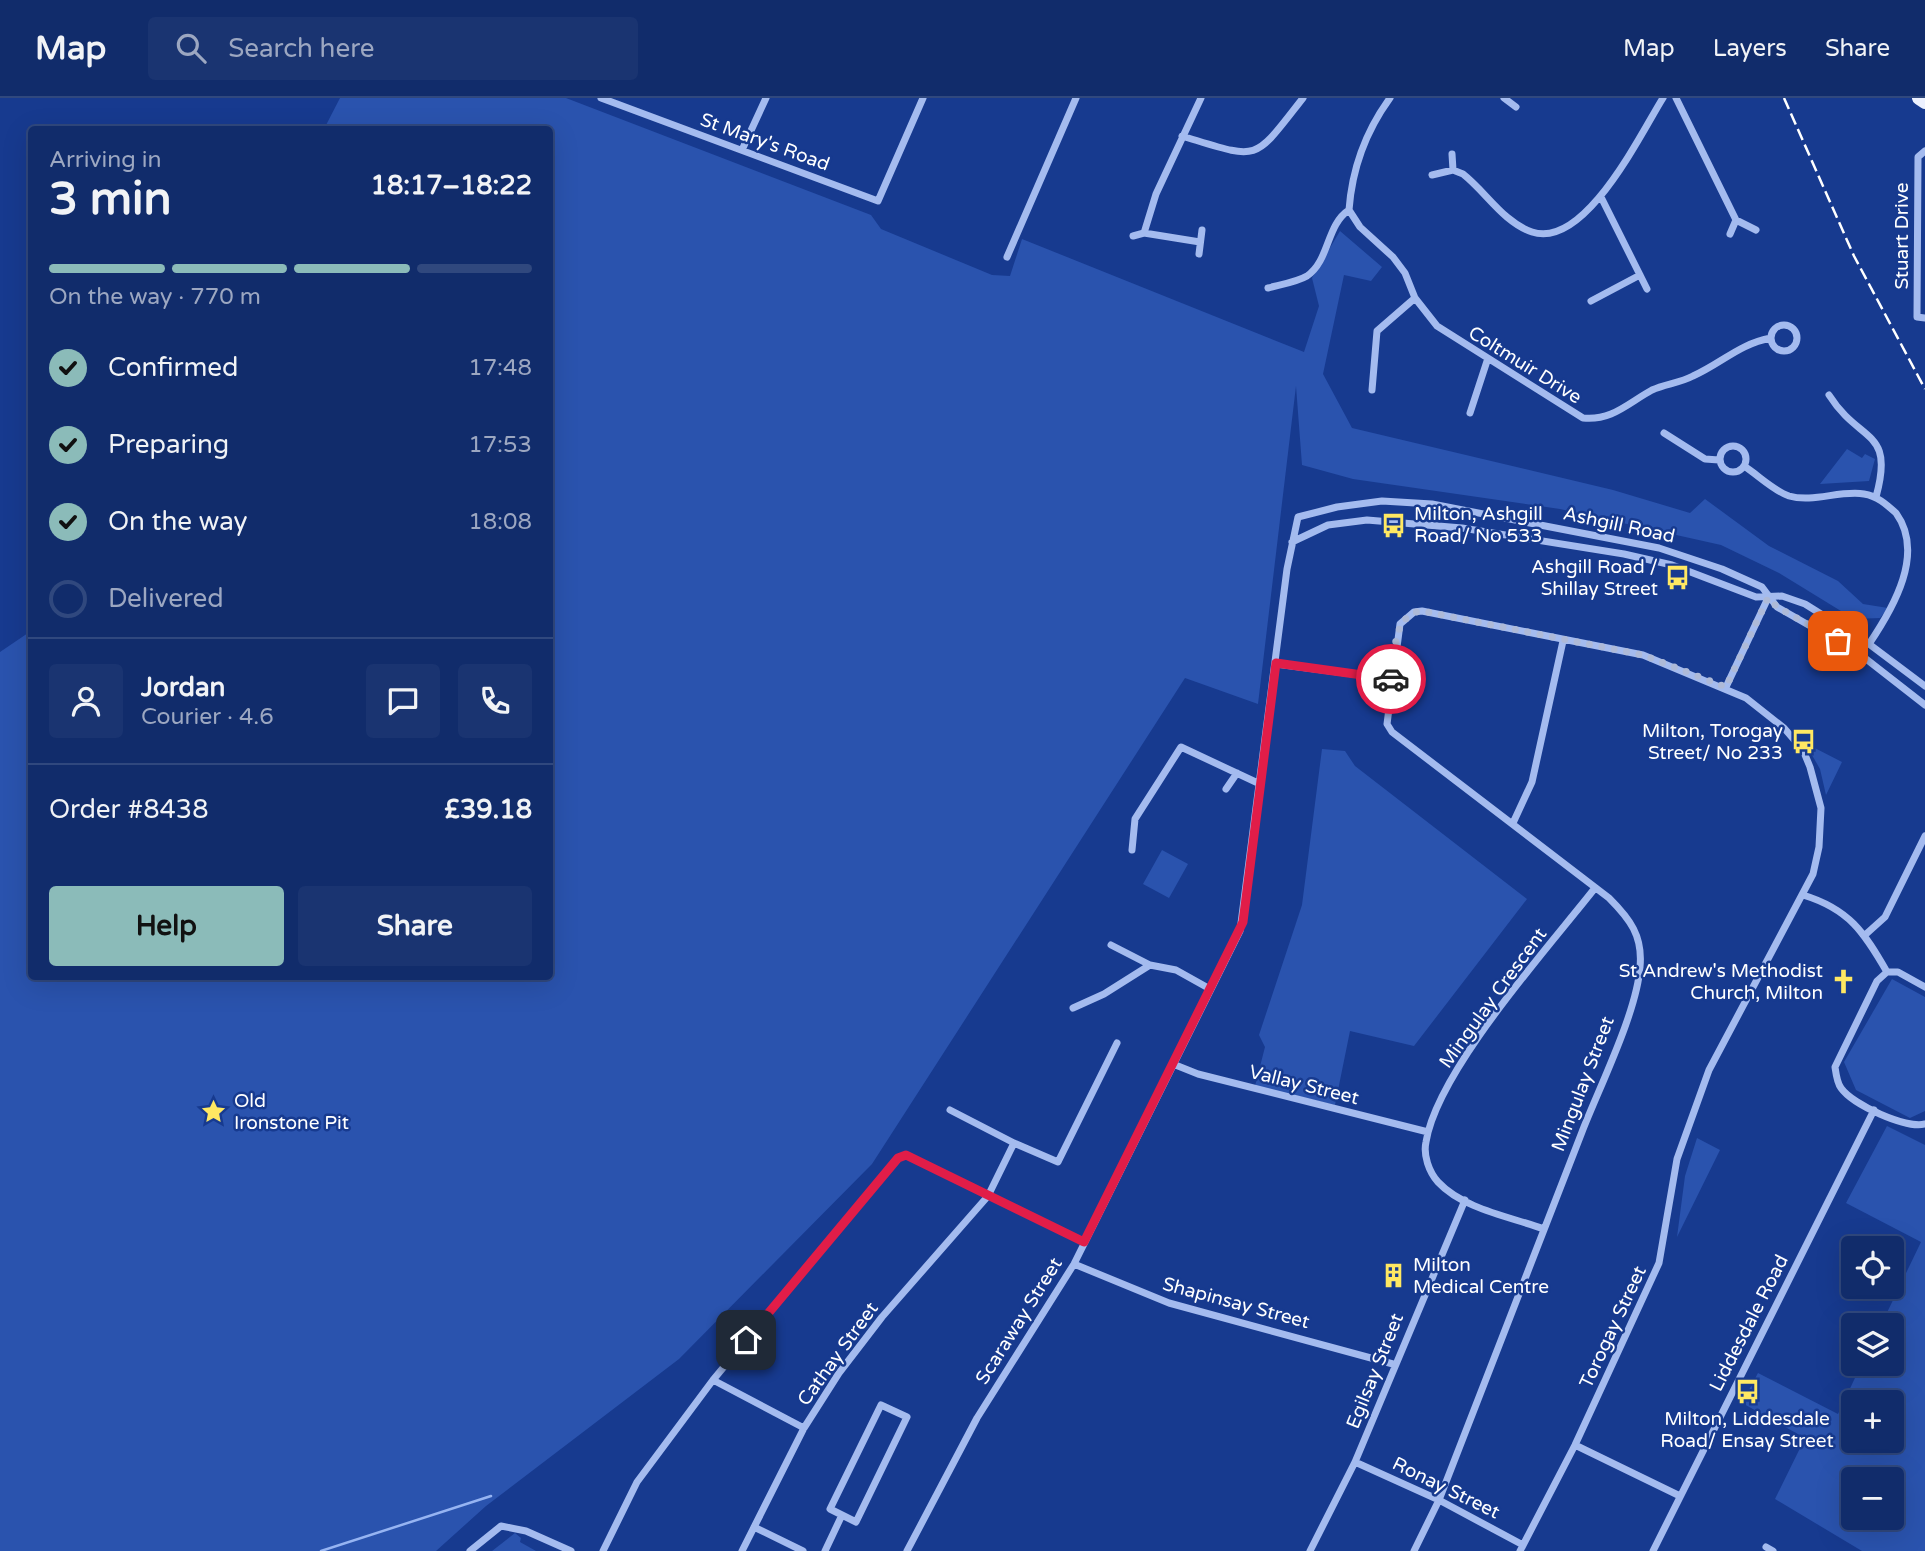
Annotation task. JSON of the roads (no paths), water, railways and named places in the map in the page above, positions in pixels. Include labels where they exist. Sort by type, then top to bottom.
[{"type":"main road","points":[[1919,98],[1925,102]]},
{"type":"street","name":"St Mary's Road","points":[[601,98],[878,201],[923,98]]},
{"type":"street","points":[[742,150],[766,98]]},
{"type":"street","points":[[1007,257],[1076,98]]},
{"type":"street","points":[[1144,233],[1156,194],[1201,98]]},
{"type":"street","points":[[1182,136],[1239,153],[1255,152],[1267,144],[1303,98]]},
{"type":"street","points":[[1268,288],[1306,276],[1323,255],[1338,217],[1349,210],[1351,183],[1361,151],[1390,98]]},
{"type":"street","points":[[1504,98],[1516,107]]},
{"type":"street","points":[[1432,175],[1453,170],[1468,178],[1514,223],[1534,233],[1563,228],[1601,197],[1663,98]]},
{"type":"street","points":[[1676,98],[1736,220],[1756,230]]},
{"type":"street","name":"Stuart Drive","points":[[1925,151],[1919,157],[1917,317],[1925,318]]},
{"type":"street","points":[[1452,154],[1453,170]]},
{"type":"street","points":[[1601,197],[1647,289]]},
{"type":"street","name":"Coltmuir Drive","points":[[1349,210],[1360,227],[1393,257],[1405,273],[1415,298],[1437,326],[1463,346],[1488,358],[1571,413],[1595,419],[1607,418],[1654,389],[1691,378],[1721,362],[1749,342],[1771,338]]},
{"type":"street","points":[[1730,234],[1736,220]]},
{"type":"street","points":[[1199,254],[1202,230]]},
{"type":"street","points":[[1133,236],[1144,233],[1200,242]]},
{"type":"street","points":[[1591,301],[1640,275]]},
{"type":"street","points":[[1372,390],[1377,331],[1415,298]]},
{"type":"street","points":[[1470,412],[1488,358]]},
{"type":"street","points":[[1829,395],[1841,414],[1866,433],[1880,450],[1883,472],[1876,497]]},
{"type":"street","points":[[1664,433],[1705,459],[1720,460]]},
{"type":"street","points":[[1734,445],[1745,453],[1744,466],[1738,471],[1730,472],[1723,467],[1720,460],[1722,451],[1734,445]]},
{"type":"street","points":[[1744,466],[1786,495],[1799,498],[1853,493],[1876,497],[1904,520],[1915,544],[1915,571],[1869,644]]},
{"type":"street","name":"Ashgill Road","points":[[1292,542],[1298,517],[1337,506],[1382,501],[1432,504],[1659,548],[1739,576],[1762,587],[1777,607],[1861,655],[1925,705]]},
{"type":"street","name":"Ashgill Road","points":[[1292,542],[1328,525],[1367,520],[1462,527],[1624,554],[1672,565],[1756,597],[1782,596],[1805,604],[1869,644],[1925,685]]},
{"type":"street","name":"Scaraway Street","points":[[908,1551],[977,1418],[1074,1264],[1243,922],[1292,542]]},
{"type":"street","points":[[1726,687],[1768,598]]},
{"type":"street","name":"Torogay Street","points":[[1391,679],[1400,624],[1414,612],[1428,612],[1643,655],[1726,687],[1746,698],[1784,728],[1803,750],[1821,808],[1820,834],[1813,874],[1709,1070],[1677,1158],[1659,1263],[1575,1445],[1522,1548]]},
{"type":"street","points":[[1513,823],[1532,782],[1563,641]]},
{"type":"street","points":[[1276,663],[1391,679]]},
{"type":"street","name":"Mingulay Street","points":[[1391,679],[1386,716],[1392,732],[1595,888],[1631,920],[1640,940],[1640,968],[1633,999],[1439,1500],[1415,1551]]},
{"type":"street","points":[[1132,850],[1135,819],[1181,747],[1260,784]]},
{"type":"street","points":[[1226,789],[1237,773]]},
{"type":"street","points":[[1866,935],[1885,917],[1925,836]]},
{"type":"street","name":"Mingulay Crescent","points":[[1544,1229],[1465,1200],[1438,1181],[1426,1160],[1428,1132],[1441,1097],[1489,1023],[1595,888]]},
{"type":"street","points":[[1803,895],[1839,908],[1866,935],[1887,972]]},
{"type":"street","points":[[1111,945],[1150,965],[1176,970],[1210,989]]},
{"type":"street","points":[[1073,1008],[1104,994],[1150,965]]},
{"type":"street","points":[[1925,987],[1898,972],[1887,972],[1877,981],[1835,1067],[1841,1089],[1874,1111],[1906,1125],[1925,1124]]},
{"type":"street","points":[[950,1110],[1058,1162],[1117,1043]]},
{"type":"street","name":"Vallay Street","points":[[1173,1064],[1198,1074],[1428,1132]]},
{"type":"street","name":"Liddesdale Road","points":[[1653,1551],[1874,1111]]},
{"type":"street","name":"Cathay Street","points":[[742,1551],[804,1428],[839,1373],[882,1317],[988,1196],[1014,1143]]},
{"type":"street","points":[[603,1551],[637,1482],[713,1380],[898,1158],[906,1155],[1084,1242]]},
{"type":"street","name":"Egilsay Street","points":[[1310,1551],[1354,1462],[1393,1364],[1465,1200]]},
{"type":"street","name":"Shapinsay Street","points":[[1074,1264],[1169,1303],[1393,1364]]},
{"type":"street","points":[[713,1380],[804,1428]]},
{"type":"street","points":[[881,1405],[907,1418],[856,1522],[842,1515],[830,1509],[881,1405]]},
{"type":"street","points":[[1575,1445],[1680,1496]]},
{"type":"street","name":"Ronay Street","points":[[1354,1462],[1439,1500],[1522,1548]]},
{"type":"street","points":[[825,1551],[842,1515]]},
{"type":"street","points":[[471,1551],[501,1526],[526,1531],[571,1551]]},
{"type":"street","points":[[754,1527],[803,1551]]},
{"type":"street","points":[[478,1544],[485,1551]]},
{"type":"street","points":[[1766,1546],[1773,1551]]},
{"type":"waterway","points":[[321,1551],[491,1496]]},
{"type":"railway","points":[[1784,98],[1854,256],[1925,389]]},
{"type":"place","name":"Milton, Ashgill Road/ No 533","points":[[1394,525]]},
{"type":"place","name":"Ashgill Road / Shillay Street","points":[[1678,578]]},
{"type":"place","name":"Milton, Torogay Street/ No 233","points":[[1803,742]]},
{"type":"place","name":"St Andrew's Methodist Church, Milton","points":[[1843,982]]},
{"type":"place","name":"Old Ironstone Pit","points":[[214,1112]]},
{"type":"place","name":"Milton Medical Centre","points":[[1393,1276]]},
{"type":"place","name":"Milton, Liddesdale Road/ Ensay Street","points":[[1747,1391]]}]
